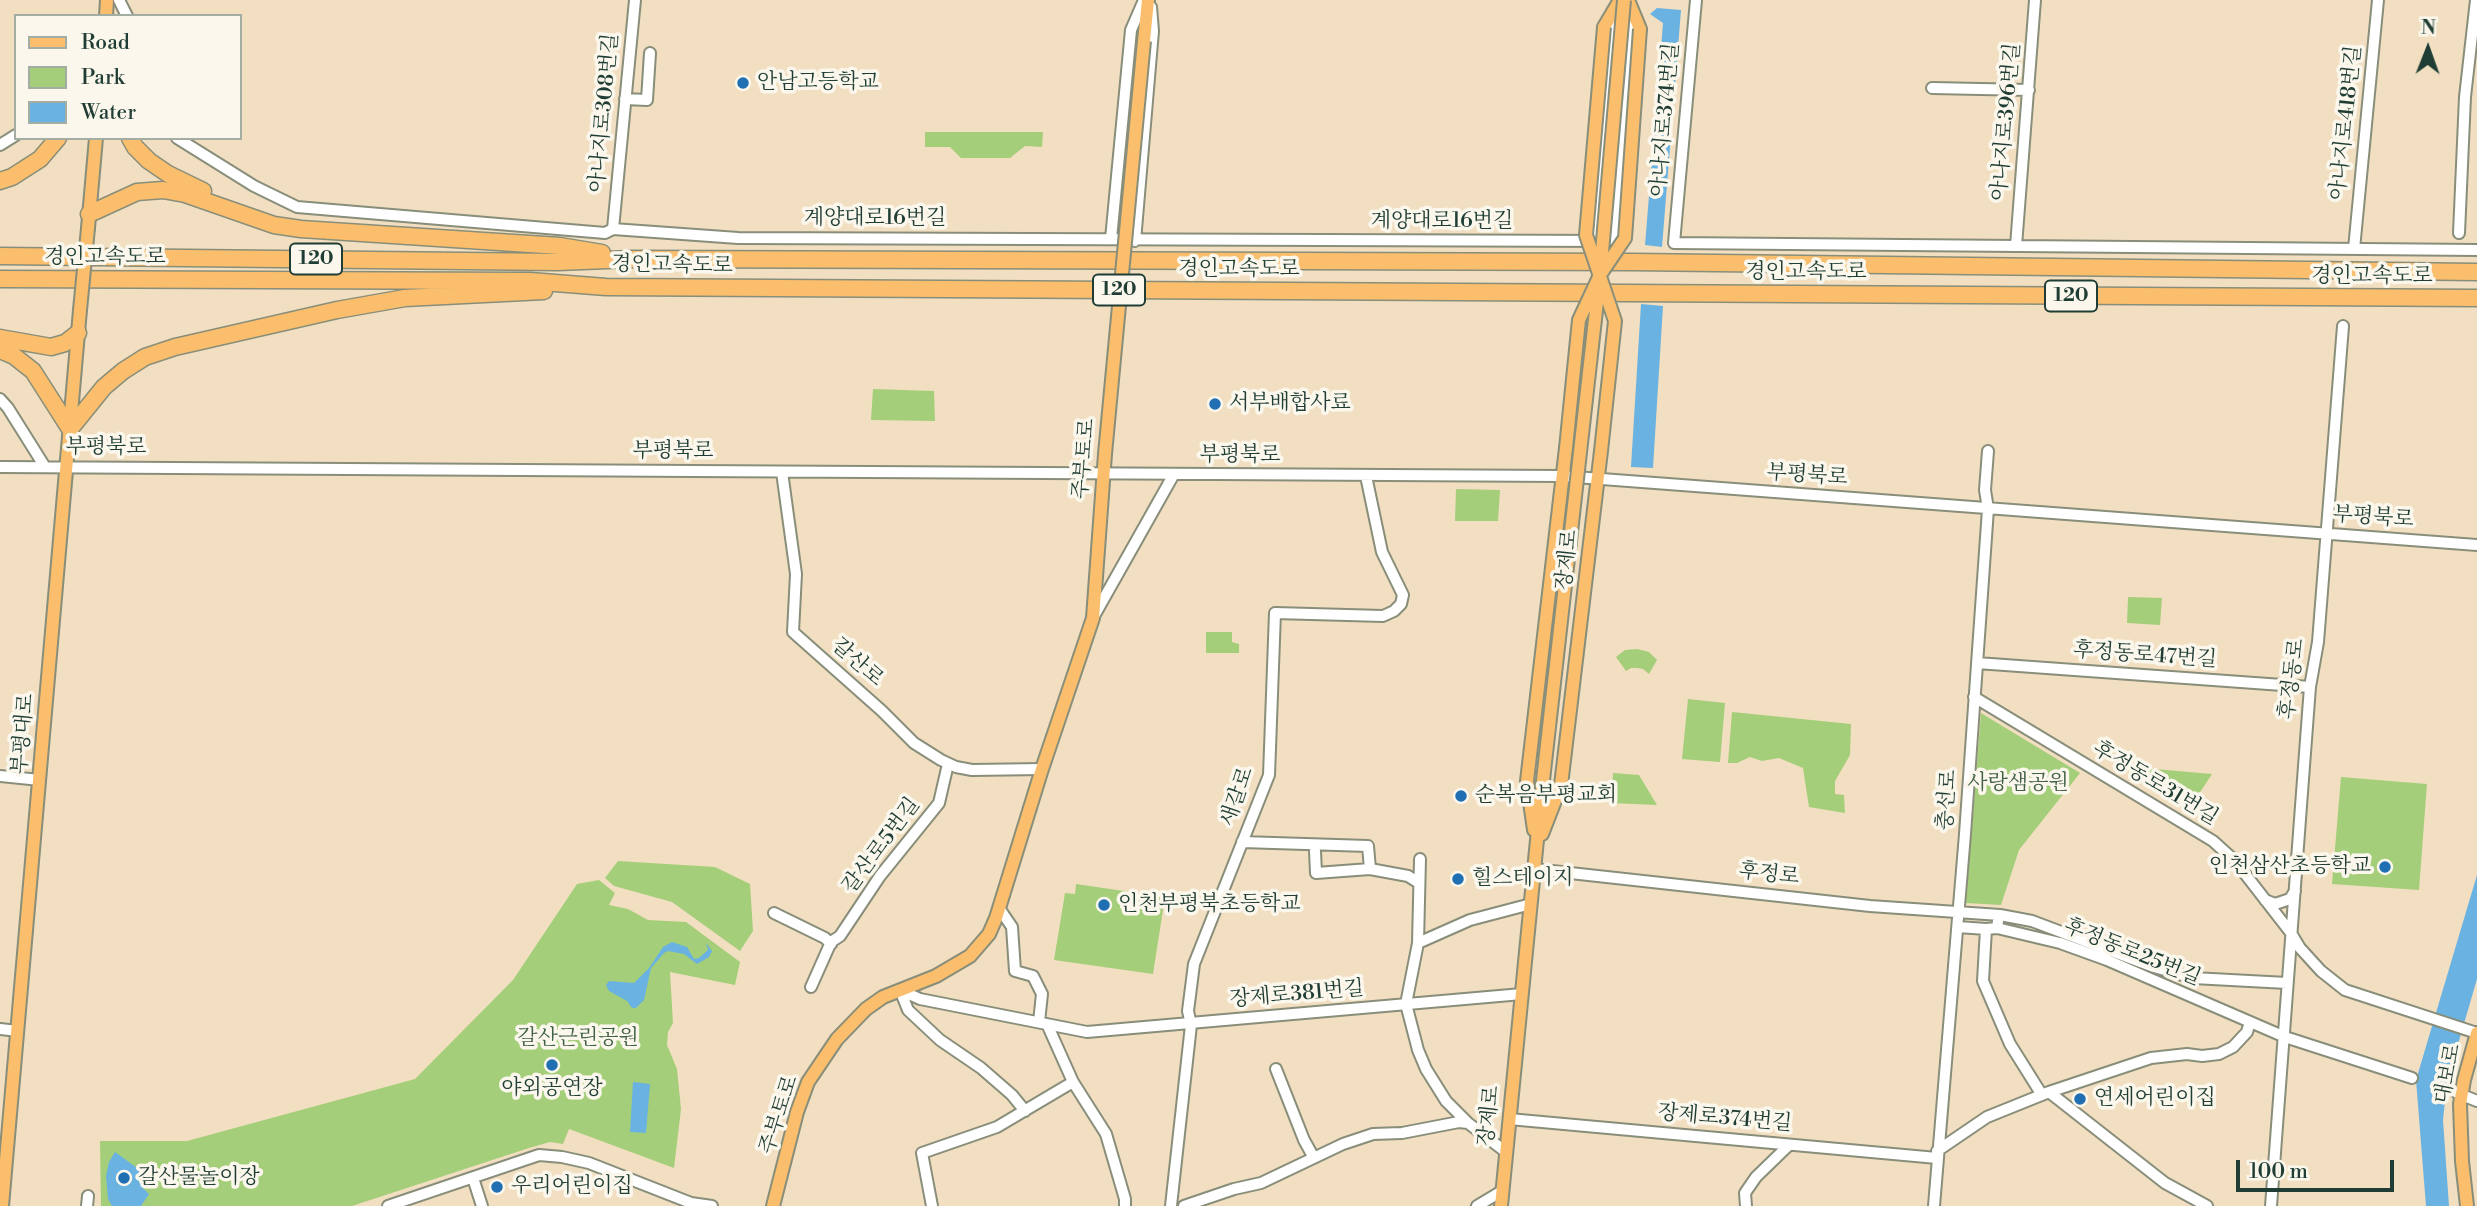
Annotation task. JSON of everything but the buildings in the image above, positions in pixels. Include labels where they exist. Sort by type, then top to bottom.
[{"type":"highway","points":[[0,181],[12,177],[40,159],[56,140]]},
{"type":"highway","points":[[131,140],[149,161],[168,174],[220,200],[237,213]]},
{"type":"highway","points":[[88,221],[137,192],[163,190],[186,194],[274,225],[301,229],[560,246],[632,259]]},
{"type":"highway","name":"경인고속도로","points":[[0,256],[558,262],[632,259],[1667,262],[2477,272]]},
{"type":"highway","name":"경인고속도로","points":[[0,279],[530,281],[606,287],[2477,298]]},
{"type":"highway","points":[[0,350],[33,371],[70,429],[104,387],[123,371],[145,357],[176,347],[337,310],[405,298],[606,287]]},
{"type":"highway","points":[[0,338],[51,347],[65,343],[78,333]]},
{"type":"main road","name":"주부토로","points":[[773,1206],[797,1112],[808,1082],[823,1058],[851,1023],[883,997],[936,976],[970,956],[989,934],[1093,618],[1103,474],[1147,0]]},
{"type":"main road","name":"장제로","points":[[1536,847],[1562,785],[1615,321],[1586,235],[1604,27],[1624,0]]},
{"type":"main road","name":"장제로","points":[[1536,847],[1527,781],[1579,320],[1600,275],[1625,237],[1640,29],[1624,0]]},
{"type":"main road","name":"장제로","points":[[1501,1206],[1542,789],[1600,275],[1624,0]]},
{"type":"main road","name":"부평대로","points":[[2,1206],[96,140]]},
{"type":"main road","name":"대보로","points":[[2467,1206],[2459,1094],[2477,1033]]},
{"type":"street","name":"아나지로308번길","points":[[613,229],[635,0]]},
{"type":"street","points":[[1111,239],[1131,30],[1147,0]]},
{"type":"street","points":[[1135,241],[1153,31],[1147,0]]},
{"type":"street","points":[[1624,0],[1630,27],[1614,241],[1594,241],[1614,25],[1624,0]]},
{"type":"street","name":"아나지로374번길","points":[[1696,0],[1674,243],[2016,246]]},
{"type":"street","name":"아나지로396번길","points":[[2016,246],[2035,0]]},
{"type":"street","name":"아나지로418번길","points":[[2354,249],[2378,0]]},
{"type":"street","points":[[2459,233],[2465,97],[2476,0]]},
{"type":"street","points":[[625,99],[647,100],[650,53]]},
{"type":"street","points":[[1932,88],[2029,90]]},
{"type":"street","name":"계양대로16번길","points":[[180,140],[254,186],[297,207],[605,233],[613,229],[738,238],[1594,241]]},
{"type":"street","points":[[1113,217],[1119,225],[1126,227],[1137,218]]},
{"type":"street","points":[[2016,246],[2477,250]]},
{"type":"street","name":"후정동로","points":[[2271,1206],[2310,687],[2318,642],[2343,326]]},
{"type":"street","points":[[0,399],[45,467]]},
{"type":"street","name":"충선로","points":[[1934,1206],[1958,927],[1988,509],[1985,490],[1988,450]]},
{"type":"street","name":"부평북로","points":[[0,467],[1597,477],[2477,545]]},
{"type":"street","name":"갈산로","points":[[782,472],[796,574],[793,632],[914,743],[948,764],[971,770],[1042,769]]},
{"type":"street","points":[[1093,618],[1174,474]]},
{"type":"street","name":"새갈로","points":[[1171,1206],[1191,1025],[1188,1011],[1194,964],[1269,775],[1275,613],[1383,616],[1401,604],[1402,589],[1382,552],[1366,476]]},
{"type":"street","name":"후정동로47번길","points":[[1977,663],[2310,687]]},
{"type":"street","name":"후정동로31번길","points":[[1974,697],[2213,841],[2235,861],[2300,948],[2321,971],[2345,990],[2477,1033]]},
{"type":"street","name":"갈산로5번길","points":[[811,987],[831,944],[840,936],[880,876],[939,803],[948,764]]},
{"type":"street","points":[[0,776],[40,780]]},
{"type":"street","points":[[1242,842],[1368,846],[1370,869]]},
{"type":"street","points":[[1315,851],[1316,873],[1370,869],[1408,876],[1419,884]]},
{"type":"street","points":[[1420,859],[1418,943],[1406,1004],[1418,1050],[1426,1069],[1446,1101],[1468,1123],[1506,1153]]},
{"type":"street","name":"후정로","points":[[1535,869],[1870,906],[2000,915],[2032,921],[2154,967],[2193,978],[2288,977],[2294,964],[2307,964],[2321,971]]},
{"type":"street","points":[[2264,900],[2276,904],[2290,899],[2295,891]]},
{"type":"street","points":[[1418,943],[1470,920],[1531,904]]},
{"type":"street","points":[[999,908],[1012,926],[1015,971],[1032,976],[1042,994],[1043,1023],[1073,1082],[1106,1134],[1125,1206]]},
{"type":"street","points":[[774,913],[825,938],[831,944]]},
{"type":"street","points":[[2000,915],[1991,928],[1983,981],[2010,1044],[2045,1093],[2165,1183],[2207,1206]]},
{"type":"street","points":[[1958,927],[1991,928]]},
{"type":"street","name":"후정동로25번길","points":[[1991,928],[2060,943],[2285,1037]]},
{"type":"street","points":[[900,990],[908,1010],[932,1033],[981,1068],[1026,1111]]},
{"type":"street","name":"장제로381번길","points":[[900,990],[920,999],[1087,1032],[1522,994]]},
{"type":"street","points":[[1937,1155],[1987,1117],[2045,1093],[2151,1058],[2218,1054],[2233,1047],[2246,1032],[2250,1022]]},
{"type":"street","points":[[0,1030],[18,1031]]},
{"type":"street","points":[[2285,1037],[2412,1078]]},
{"type":"street","points":[[1276,1069],[1304,1140],[1314,1158]]},
{"type":"street","points":[[932,1206],[922,1153],[997,1127],[1073,1082]]},
{"type":"street","points":[[2459,1094],[2477,1101]]},
{"type":"street","name":"장제로374번길","points":[[1509,1119],[1789,1145],[1937,1155]]},
{"type":"street","points":[[1184,1206],[1261,1183],[1343,1144],[1373,1134],[1402,1133],[1459,1122],[1468,1123]]},
{"type":"street","points":[[1746,1206],[1745,1193],[1756,1177],[1789,1145]]},
{"type":"street","points":[[388,1206],[539,1155],[589,1163],[686,1204],[712,1206]]},
{"type":"street","points":[[473,1178],[482,1206]]},
{"type":"street","points":[[1477,1206],[1502,1191]]},
{"type":"green space","points":[[925,132],[1043,132],[1042,147],[1025,146],[1010,158],[961,158],[950,147],[925,147]]},
{"type":"green space","points":[[873,389],[934,391],[935,421],[871,420]]},
{"type":"green space","points":[[1456,489],[1500,490],[1498,521],[1455,521]]},
{"type":"green space","points":[[2128,597],[2162,598],[2160,625],[2127,623]]},
{"type":"green space","points":[[1206,632],[1232,632],[1232,642],[1239,644],[1239,653],[1206,653]]},
{"type":"green space","points":[[1625,650],[1649,652],[1657,660],[1649,674],[1637,668],[1626,671],[1616,657]]},
{"type":"green space","points":[[1688,699],[1725,703],[1720,762],[1682,759]]},
{"type":"green space","points":[[1732,712],[1851,724],[1850,755],[1835,781],[1835,794],[1844,795],[1845,813],[1809,807],[1803,768],[1779,758],[1762,761],[1750,757],[1737,763],[1728,763]]},
{"type":"green space","name":"사랑샘공원","points":[[1981,713],[2080,773],[2019,850],[2001,905],[1966,903]]},
{"type":"green space","points":[[2132,767],[2212,774],[2193,803]]},
{"type":"green space","points":[[1613,773],[1639,775],[1657,805],[1611,803]]},
{"type":"green space","points":[[2341,777],[2427,784],[2419,890],[2332,884]]},
{"type":"green space","points":[[618,861],[715,867],[750,884],[753,931],[740,951],[672,902],[614,886],[605,878]]},
{"type":"green space","name":"갈산근린공원","points":[[599,880],[615,893],[609,905],[628,909],[648,920],[686,922],[740,962],[735,985],[670,972],[673,1023],[668,1032],[667,1045],[677,1069],[681,1109],[674,1168],[569,1129],[563,1144],[550,1142],[529,1148],[352,1206],[101,1206],[100,1141],[187,1141],[415,1079],[513,980],[577,884]]},
{"type":"green space","points":[[1076,884],[1165,897],[1153,974],[1054,960],[1065,893],[1075,894]]},
{"type":"water","points":[[1657,8],[1681,10],[1662,247],[1645,245],[1663,23],[1650,14]]},
{"type":"water","points":[[1641,304],[1663,306],[1653,468],[1631,467]]},
{"type":"water","points":[[2477,875],[2477,979],[2447,1082],[2443,1120],[2449,1206],[2426,1206],[2416,1080]]},
{"type":"water","points":[[672,942],[687,947],[694,959],[708,950],[706,943],[712,951],[709,957],[697,964],[684,954],[668,951],[664,953],[651,968],[644,1000],[636,1008],[632,1008],[627,1001],[609,991],[606,985],[609,981],[634,983],[649,968],[663,947]]},
{"type":"water","points":[[633,1082],[650,1084],[646,1133],[630,1132]]},
{"type":"water","name":"갈산물놀이장","points":[[115,1152],[144,1173],[142,1187],[149,1194],[141,1206],[112,1206],[108,1199],[106,1176],[109,1162]]},
{"type":"place","name":"안남고등학교","points":[[743,83]]},
{"type":"place","name":"서부배합사료","points":[[1215,404]]},
{"type":"place","name":"순복음부평교회","points":[[1461,796]]},
{"type":"place","name":"인천삼산초등학교","points":[[2385,867]]},
{"type":"place","name":"힐스테이지","points":[[1458,879]]},
{"type":"place","name":"인천부평북초등학교","points":[[1104,905]]},
{"type":"place","name":"야외공연장","points":[[552,1065]]},
{"type":"place","name":"연세어린이집","points":[[2080,1099]]},
{"type":"place","name":"갈산물놀이장","points":[[124,1178]]},
{"type":"place","name":"우리어린이집","points":[[497,1187]]}]
